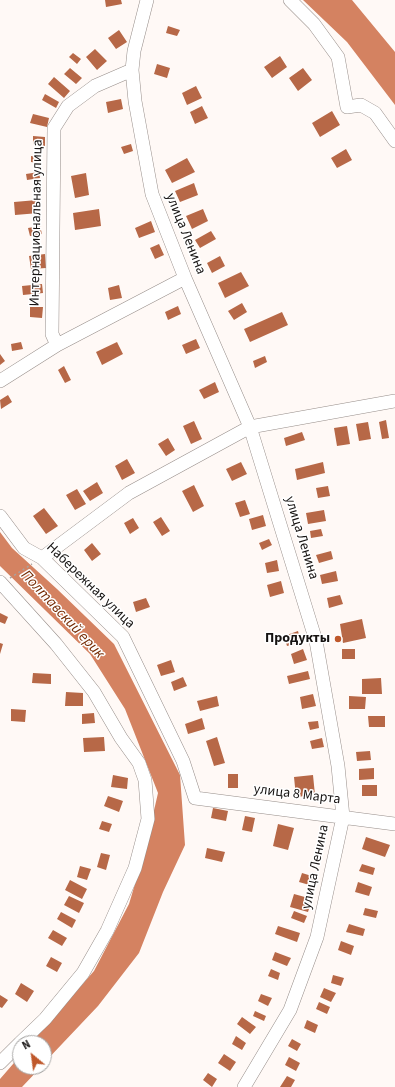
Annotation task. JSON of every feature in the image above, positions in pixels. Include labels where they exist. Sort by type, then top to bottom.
[{"type":"street","name":"улица Ленина","points":[[147,0],[134,51],[132,70],[135,101],[152,194],[185,278],[250,427],[316,641],[338,766],[343,817],[317,937],[290,1010],[244,1087]]},
{"type":"street","points":[[290,0],[314,24],[338,57],[347,107],[360,105],[375,113],[395,140]]},
{"type":"street","name":"Интернациональная улица","points":[[56,345],[52,334],[54,128],[68,106],[95,86],[132,70]]},
{"type":"street","points":[[0,381],[56,345],[185,278]]},
{"type":"street","points":[[42,558],[129,493],[250,427],[395,401]]},
{"type":"street","name":"Набережная улица","points":[[0,516],[24,548],[42,558],[122,637],[183,761],[195,798]]},
{"type":"street","points":[[0,584],[56,644],[94,692],[121,738],[139,764],[145,780],[148,818],[135,868],[107,931],[83,973],[45,1019],[28,1035]]},
{"type":"street","name":"улица 8 Марта","points":[[195,798],[395,824]]},
{"type":"street","points":[[0,1063],[12,1051]]},
{"type":"path","points":[[0,584],[42,558]]},
{"type":"water","points":[[303,0],[352,0],[395,52],[395,105],[347,42]]},
{"type":"water","name":"Полтавский ерик","points":[[0,532],[12,548],[114,644],[180,775],[185,845],[163,892],[139,953],[98,1006],[52,1055],[52,1035],[38,1035],[94,971],[129,904],[144,854],[158,793],[125,709],[90,654],[0,566]]},
{"type":"water","points":[[12,1065],[12,1075],[33,1075],[22,1087],[0,1087],[0,1079]]},
{"type":"building","points":[[105,0],[121,0],[122,4],[106,7]]},
{"type":"building","points":[[168,26],[180,30],[177,36],[166,33]]},
{"type":"building","points":[[119,30],[127,42],[116,49],[108,38]]},
{"type":"building","points":[[95,49],[107,61],[97,70],[86,57]]},
{"type":"building","points":[[73,53],[81,59],[77,64],[69,57]]},
{"type":"building","points":[[280,56],[287,67],[272,78],[264,67]]},
{"type":"building","points":[[157,64],[170,68],[167,78],[154,74]]},
{"type":"building","points":[[70,68],[82,78],[76,84],[64,74]]},
{"type":"building","points":[[303,68],[312,80],[298,91],[289,78]]},
{"type":"building","points":[[54,77],[70,91],[64,98],[48,84]]},
{"type":"building","points":[[196,86],[202,98],[187,105],[182,93]]},
{"type":"building","points":[[45,94],[59,102],[56,108],[42,100]]},
{"type":"building","points":[[121,99],[123,109],[108,113],[106,102]]},
{"type":"building","points":[[202,106],[208,118],[195,124],[190,112]]},
{"type":"building","points":[[332,111],[340,125],[320,137],[312,123]]},
{"type":"building","points":[[33,114],[49,118],[47,127],[30,123]]},
{"type":"building","points":[[33,136],[45,137],[45,146],[33,144]]},
{"type":"building","points":[[131,144],[133,151],[124,154],[121,147]]},
{"type":"building","points":[[346,149],[352,160],[337,168],[331,158]]},
{"type":"building","points":[[31,156],[40,157],[39,163],[31,162]]},
{"type":"building","points":[[187,158],[195,172],[172,183],[165,170]]},
{"type":"building","points":[[39,172],[40,178],[27,180],[26,174]]},
{"type":"building","points":[[86,173],[89,195],[75,198],[71,176]]},
{"type":"building","points":[[194,183],[198,195],[180,202],[175,191]]},
{"type":"building","points":[[37,200],[39,213],[15,215],[14,202]]},
{"type":"building","points":[[99,209],[101,226],[75,230],[73,213]]},
{"type":"building","points":[[203,209],[208,221],[192,229],[186,216]]},
{"type":"building","points":[[151,221],[155,232],[139,238],[135,228]]},
{"type":"building","points":[[40,226],[42,234],[30,236],[28,228]]},
{"type":"building","points":[[211,231],[216,239],[200,248],[195,240]]},
{"type":"building","points":[[159,244],[164,255],[155,259],[150,248]]},
{"type":"building","points":[[45,254],[46,268],[31,269],[29,256]]},
{"type":"building","points":[[220,256],[225,266],[212,273],[207,263]]},
{"type":"building","points":[[241,272],[249,286],[225,298],[218,283]]},
{"type":"building","points":[[42,284],[43,293],[23,295],[22,286]]},
{"type":"building","points":[[119,285],[122,298],[110,300],[108,288]]},
{"type":"building","points":[[242,303],[247,312],[234,320],[228,311]]},
{"type":"building","points":[[178,306],[181,314],[168,320],[165,312]]},
{"type":"building","points":[[30,307],[43,307],[42,318],[30,317]]},
{"type":"building","points":[[282,312],[288,325],[250,342],[244,329]]},
{"type":"building","points":[[196,339],[200,348],[186,354],[182,345]]},
{"type":"building","points":[[21,342],[23,349],[12,351],[11,344]]},
{"type":"building","points":[[117,342],[123,354],[102,365],[96,352]]},
{"type":"building","points":[[0,354],[5,361],[0,365]]},
{"type":"building","points":[[265,356],[267,362],[255,368],[253,361]]},
{"type":"building","points":[[64,366],[71,380],[65,383],[58,370]]},
{"type":"building","points":[[215,382],[219,392],[204,399],[199,390]]},
{"type":"building","points":[[8,395],[12,402],[1,409],[0,400]]},
{"type":"building","points":[[386,420],[389,438],[382,439],[379,422]]},
{"type":"building","points":[[194,421],[202,439],[191,444],[183,426]]},
{"type":"building","points":[[368,422],[371,439],[359,441],[356,424]]},
{"type":"building","points":[[347,426],[350,444],[337,446],[334,428]]},
{"type":"building","points":[[302,432],[305,440],[286,446],[284,438]]},
{"type":"building","points":[[168,438],[175,450],[166,456],[158,444]]},
{"type":"building","points":[[127,459],[135,473],[122,480],[115,466]]},
{"type":"building","points":[[241,462],[247,474],[232,481],[226,469]]},
{"type":"building","points":[[323,462],[325,473],[297,480],[295,469]]},
{"type":"building","points":[[97,482],[103,493],[90,501],[83,491]]},
{"type":"building","points":[[194,485],[204,506],[193,512],[182,491]]},
{"type":"building","points":[[328,486],[330,496],[318,498],[316,488]]},
{"type":"building","points":[[77,489],[86,504],[75,510],[66,495]]},
{"type":"building","points":[[245,500],[250,514],[240,517],[235,503]]},
{"type":"building","points":[[44,508],[58,526],[46,534],[33,516]]},
{"type":"building","points":[[324,510],[326,521],[308,524],[306,513]]},
{"type":"building","points":[[263,515],[266,526],[252,530],[249,519]]},
{"type":"building","points":[[161,517],[170,531],[162,536],[153,522]]},
{"type":"building","points":[[133,518],[139,528],[130,534],[124,523]]},
{"type":"building","points":[[321,529],[323,536],[311,538],[310,531]]},
{"type":"building","points":[[269,539],[272,545],[262,550],[259,543]]},
{"type":"building","points":[[92,543],[101,554],[92,561],[84,550]]},
{"type":"building","points":[[331,551],[333,559],[319,563],[316,555]]},
{"type":"building","points":[[277,560],[279,571],[267,573],[265,563]]},
{"type":"building","points":[[336,571],[338,581],[322,584],[320,575]]},
{"type":"building","points":[[281,581],[284,593],[270,597],[267,585]]},
{"type":"building","points":[[340,595],[343,604],[329,608],[327,598]]},
{"type":"building","points":[[146,598],[150,607],[136,612],[133,602]]},
{"type":"building","points":[[0,613],[8,617],[5,624],[0,622]]},
{"type":"building","points":[[362,619],[366,638],[343,643],[340,624]]},
{"type":"building","points":[[298,631],[301,642],[287,646],[284,636]]},
{"type":"building","points":[[0,643],[3,644],[0,654]]},
{"type":"building","points":[[303,649],[307,660],[294,664],[291,654]]},
{"type":"building","points":[[342,649],[355,649],[355,659],[342,659]]},
{"type":"building","points":[[171,660],[175,672],[161,676],[157,665]]},
{"type":"building","points":[[308,671],[310,679],[289,684],[287,676]]},
{"type":"building","points":[[33,673],[51,674],[51,684],[32,683]]},
{"type":"building","points":[[183,677],[187,686],[174,691],[171,682]]},
{"type":"building","points":[[381,678],[382,694],[362,694],[362,679]]},
{"type":"building","points":[[66,692],[83,693],[83,706],[65,706]]},
{"type":"building","points":[[313,694],[316,706],[302,709],[300,697]]},
{"type":"building","points":[[217,696],[219,706],[200,711],[197,701]]},
{"type":"building","points":[[349,696],[366,697],[365,709],[349,709]]},
{"type":"building","points":[[11,709],[26,710],[25,722],[11,721]]},
{"type":"building","points":[[94,713],[95,723],[82,724],[82,714]]},
{"type":"building","points":[[368,716],[385,716],[385,727],[369,727]]},
{"type":"building","points":[[202,718],[205,729],[188,734],[185,724]]},
{"type":"building","points":[[318,721],[319,728],[310,730],[308,722]]},
{"type":"building","points":[[104,737],[105,751],[84,752],[83,738]]},
{"type":"building","points":[[217,737],[225,763],[214,766],[206,741]]},
{"type":"building","points":[[322,738],[324,747],[312,749],[310,741]]},
{"type":"building","points":[[370,751],[371,760],[357,761],[356,752]]},
{"type":"building","points":[[374,768],[374,779],[359,780],[359,769]]},
{"type":"building","points":[[228,774],[238,774],[238,788],[228,788]]},
{"type":"building","points":[[113,775],[128,778],[127,789],[111,787]]},
{"type":"building","points":[[313,775],[315,795],[296,797],[294,777]]},
{"type":"building","points":[[362,785],[377,785],[377,796],[362,796]]},
{"type":"building","points":[[108,796],[123,801],[119,812],[104,806]]},
{"type":"building","points":[[213,808],[228,811],[226,821],[211,818]]},
{"type":"building","points":[[245,816],[255,818],[252,832],[242,830]]},
{"type":"building","points":[[102,821],[112,824],[109,832],[99,829]]},
{"type":"building","points":[[278,824],[294,828],[288,850],[273,846]]},
{"type":"building","points":[[366,837],[390,845],[385,857],[362,849]]},
{"type":"building","points":[[207,848],[225,852],[222,862],[205,858]]},
{"type":"building","points":[[101,853],[110,855],[106,870],[97,867]]},
{"type":"building","points":[[362,864],[375,868],[373,875],[359,871]]},
{"type":"building","points":[[80,866],[91,869],[87,880],[77,877]]},
{"type":"building","points":[[302,873],[315,877],[313,886],[299,882]]},
{"type":"building","points":[[70,880],[87,889],[82,899],[65,890]]},
{"type":"building","points":[[358,882],[372,887],[369,896],[355,892]]},
{"type":"building","points":[[294,894],[312,899],[308,912],[290,907]]},
{"type":"building","points":[[69,896],[84,903],[79,913],[64,905]]},
{"type":"building","points":[[365,908],[378,911],[376,918],[363,915]]},
{"type":"building","points":[[294,911],[307,916],[304,923],[291,918]]},
{"type":"building","points":[[61,912],[76,920],[72,928],[57,919]]},
{"type":"building","points":[[349,924],[365,929],[363,936],[346,932]]},
{"type":"building","points":[[278,926],[300,933],[297,942],[275,934]]},
{"type":"building","points":[[53,930],[67,938],[62,946],[48,938]]},
{"type":"building","points":[[341,941],[354,946],[351,955],[338,950]]},
{"type":"building","points":[[275,952],[291,958],[287,966],[272,960]]},
{"type":"building","points":[[51,957],[62,963],[57,972],[46,966]]},
{"type":"building","points":[[271,969],[280,973],[278,980],[268,976]]},
{"type":"building","points":[[333,975],[344,978],[341,986],[331,983]]},
{"type":"building","points":[[21,983],[34,991],[27,1002],[15,994]]},
{"type":"building","points":[[324,988],[336,993],[331,1002],[320,997]]},
{"type":"building","points":[[261,994],[272,998],[268,1006],[258,1001]]},
{"type":"building","points":[[0,995],[8,1000],[2,1008],[0,1007]]},
{"type":"building","points":[[319,1002],[330,1007],[327,1014],[316,1009]]},
{"type":"building","points":[[255,1011],[266,1016],[264,1021],[253,1016]]},
{"type":"building","points":[[242,1017],[256,1027],[250,1034],[237,1024]]},
{"type":"building","points":[[307,1020],[318,1025],[315,1033],[304,1028]]},
{"type":"building","points":[[236,1036],[246,1043],[242,1050],[232,1044]]},
{"type":"building","points":[[292,1039],[301,1044],[297,1051],[288,1046]]},
{"type":"building","points":[[224,1054],[236,1062],[230,1071],[218,1063]]},
{"type":"building","points":[[289,1057],[300,1063],[296,1071],[285,1065]]},
{"type":"building","points":[[208,1073],[217,1079],[212,1087],[203,1080]]},
{"type":"building","points":[[287,1076],[295,1080],[291,1087],[280,1087]]},
{"type":"place","name":"Продукты","points":[[338,639]]}]
